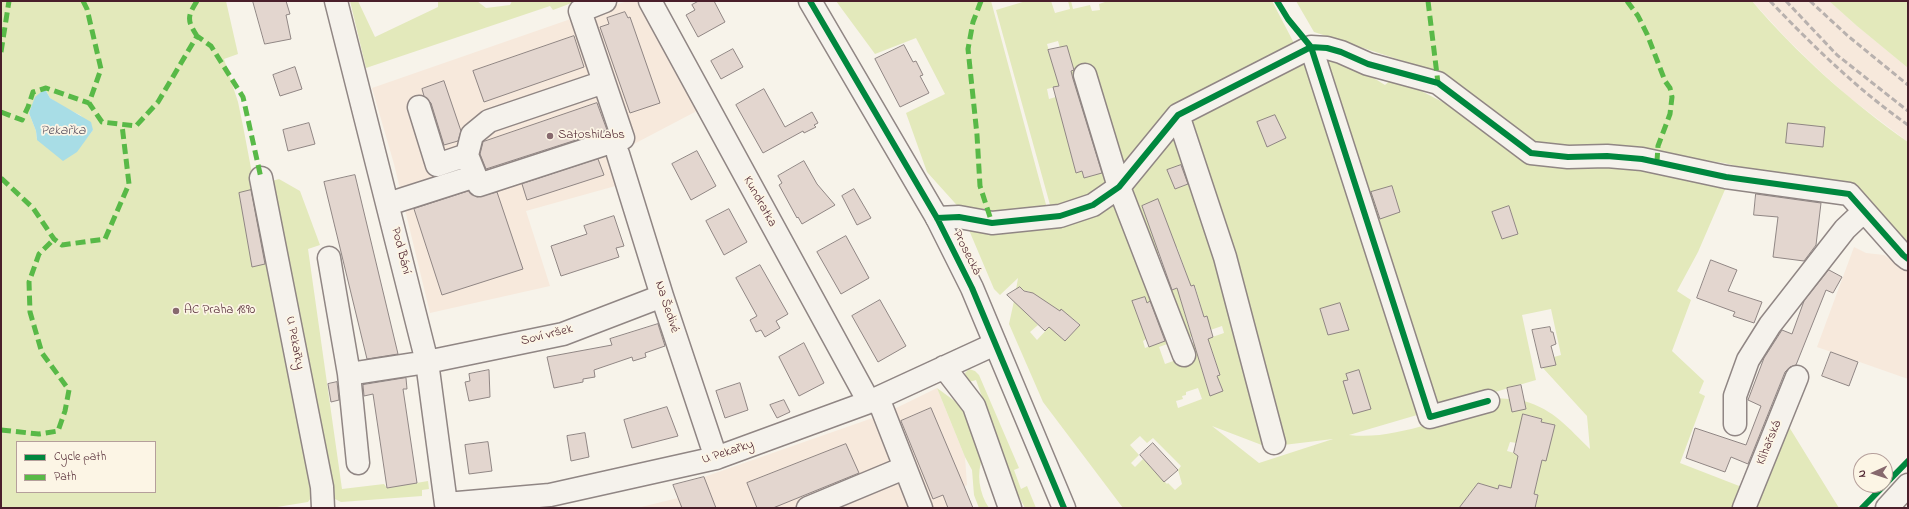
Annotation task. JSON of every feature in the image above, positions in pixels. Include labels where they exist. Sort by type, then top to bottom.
[{"type":"street","name":"Pod Bání","points":[[336,1],[427,362],[443,506]]},
{"type":"street","points":[[604,82],[489,121],[472,135],[467,155],[479,185],[623,138],[580,11],[606,1]]},
{"type":"street","name":"Kundratka","points":[[650,1],[874,400],[921,508]]},
{"type":"street","name":"Prosecká","points":[[810,1],[937,218],[972,288],[1064,508]]},
{"type":"street","points":[[937,218],[960,217],[992,223],[1060,216],[1093,204],[1119,187],[1178,115],[1311,47],[1334,50],[1368,64],[1438,83],[1531,153],[1568,157],[1607,156],[1642,158],[1726,177],[1849,194],[1908,259]]},
{"type":"street","points":[[1311,47],[1430,417],[1488,401]]},
{"type":"street","points":[[1085,75],[1119,187],[1184,355]]},
{"type":"street","points":[[419,107],[437,164],[467,155]]},
{"type":"street","points":[[1178,115],[1225,257],[1274,442]]},
{"type":"street","name":"Na Šedivé","points":[[618,154],[662,296],[716,458]]},
{"type":"street","name":"U Pekařky","points":[[261,178],[320,479],[323,508]]},
{"type":"street","points":[[388,204],[466,179]]},
{"type":"street","points":[[1735,424],[1735,396],[1748,360],[1770,325],[1845,229],[1864,211]]},
{"type":"street","points":[[330,258],[349,374],[358,463]]},
{"type":"street","name":"Soví vršek","points":[[349,374],[427,362],[563,334],[662,296]]},
{"type":"street","name":"U Pekařky","points":[[443,506],[550,495],[716,458],[874,400],[995,344]]},
{"type":"street","points":[[944,367],[974,406],[1010,508]]},
{"type":"street","name":"Klihařská","points":[[1744,508],[1797,377]]},
{"type":"street","points":[[808,508],[904,468]]},
{"type":"street","points":[[1886,508],[1908,485]]},
{"type":"street","points":[[1903,508],[1908,502]]},
{"type":"shaded area","points":[[628,1],[657,1],[714,102],[632,145],[610,153],[619,185],[526,211],[550,286],[430,313],[394,164],[372,88],[588,13]]},
{"type":"shaded area","points":[[1752,1],[1829,1],[1908,68],[1908,142],[1850,98],[1821,72],[1788,40]]},
{"type":"shaded area","points":[[1854,247],[1866,253],[1884,255],[1908,272],[1908,379],[1817,347]]},
{"type":"shaded area","points":[[937,388],[965,457],[967,485],[963,487],[971,508],[637,508],[678,498],[704,477],[884,414]]},
{"type":"green space","points":[[1,1],[226,1],[238,54],[224,59],[238,102],[243,126],[313,495],[308,502],[271,508],[1,508]],"holes":[[[45,89],[50,98],[63,107],[80,115],[93,130],[86,139],[37,140],[36,131],[29,113]]]},
{"type":"green space","points":[[350,1],[358,1],[375,37],[438,7],[438,1],[477,1],[486,8],[510,5],[512,1],[577,1],[553,10],[550,6],[366,68]]},
{"type":"green space","points":[[836,1],[991,1],[1048,212],[996,220],[963,212],[927,172],[906,113],[945,94],[916,38],[875,54]]},
{"type":"green space","points":[[1026,1],[1051,1],[1055,13],[1070,9],[1068,1],[1071,1],[1073,9],[1090,5],[1092,11],[1100,10],[1099,4],[1108,1],[1272,1],[1295,45],[1338,56],[1385,85],[1394,77],[1462,112],[1520,153],[1624,164],[1727,185],[1698,252],[1677,291],[1691,300],[1672,351],[1704,381],[1699,393],[1705,396],[1680,463],[1747,489],[1740,508],[1535,508],[1538,495],[1534,494],[1537,481],[1514,476],[1511,488],[1499,485],[1496,498],[1482,484],[1478,483],[1459,508],[1123,508],[1043,402],[1009,324],[1014,301],[1038,325],[1030,332],[1037,340],[1051,325],[1063,335],[1061,338],[1065,341],[1080,324],[1061,310],[1060,311],[1028,291],[1016,290],[1018,278],[1000,295],[994,289],[966,223],[1052,212],[996,10]],"holes":[[[1058,41],[1060,48],[1056,75],[1047,44]],[[1074,82],[1076,91],[1049,99],[1047,89]],[[1087,118],[1089,127],[1066,133]],[[1089,133],[1102,172],[1084,178],[1082,171],[1076,173],[1067,139]],[[1187,163],[1193,182],[1180,187],[1175,177],[1171,178],[1168,170]],[[1158,200],[1173,239],[1157,245],[1142,206]],[[1509,206],[1518,234],[1502,239],[1492,212]],[[1177,247],[1190,284],[1175,289],[1170,279],[1166,280],[1156,254]],[[1195,286],[1204,317],[1190,332],[1180,298],[1187,288]],[[1145,297],[1147,303],[1153,300],[1168,339],[1145,348],[1143,341],[1146,339],[1133,301]],[[1551,309],[1561,355],[1554,357],[1555,365],[1543,368],[1587,416],[1590,449],[1560,420],[1544,409],[1524,401],[1512,412],[1509,399],[1496,398],[1495,410],[1458,416],[1403,431],[1367,436],[1349,435],[1536,380],[1522,315]],[[1222,326],[1224,333],[1186,346],[1184,339]],[[1170,343],[1176,360],[1165,364],[1159,347]],[[1212,350],[1220,375],[1217,376],[1223,391],[1208,390],[1200,364],[1201,353]],[[1198,388],[1202,399],[1178,408],[1176,401],[1183,399],[1182,396],[1186,395],[1186,392]],[[1529,415],[1541,419],[1541,422],[1555,425],[1518,454],[1507,451],[1510,442],[1517,443]],[[1212,426],[1267,447],[1333,439],[1259,463]],[[1140,436],[1147,443],[1153,438],[1181,466],[1178,470],[1182,484],[1175,490],[1168,483],[1167,484],[1143,459],[1135,467],[1131,463],[1139,455],[1130,445]]]},
{"type":"green space","points":[[1296,1],[1752,1],[1787,40],[1845,94],[1908,142],[1908,244],[1848,186],[1770,174],[1724,163],[1644,152],[1535,148],[1440,73],[1314,32]]},
{"type":"green space","points":[[1829,1],[1908,1],[1908,68],[1857,26]]},
{"type":"green space","points":[[279,179],[300,191],[320,245],[308,249],[342,489],[384,484],[387,488],[428,481],[429,489],[422,490],[422,496],[341,502],[333,498],[272,181]]},
{"type":"green space","points":[[969,369],[975,371],[979,375],[1019,468],[1014,470],[1021,489],[1027,486],[1036,508],[1025,508],[1015,489],[976,380],[966,383],[965,373]]},
{"type":"green space","points":[[937,388],[956,402],[959,401],[969,411],[983,457],[979,476],[983,496],[989,508],[979,508],[974,495],[972,470],[965,457]]},
{"type":"green space","points":[[1786,422],[1839,508],[1751,508]]},
{"type":"water","name":"Pekařka","points":[[45,89],[50,98],[91,122],[93,130],[77,152],[63,161],[37,140],[36,131],[29,113],[35,97]]},
{"type":"building","points":[[253,1],[286,1],[290,14],[286,15],[291,39],[265,44]]},
{"type":"building","points":[[699,1],[714,1],[725,22],[698,37],[686,15],[695,10],[692,5]]},
{"type":"building","points":[[625,12],[628,18],[630,17],[660,103],[630,113],[600,27],[609,24],[607,18]]},
{"type":"building","points":[[574,36],[584,67],[484,102],[473,71]]},
{"type":"building","points":[[904,45],[913,62],[916,61],[923,75],[920,76],[929,93],[900,107],[875,59]]},
{"type":"building","points":[[1067,46],[1074,70],[1071,71],[1073,79],[1102,173],[1084,178],[1082,171],[1076,173],[1053,87],[1059,86],[1048,50]]},
{"type":"building","points":[[733,49],[743,67],[721,79],[711,61]]},
{"type":"building","points":[[295,67],[302,89],[280,96],[273,75]]},
{"type":"building","points":[[444,81],[461,131],[458,141],[444,145],[431,103],[424,96],[422,89]]},
{"type":"building","points":[[764,89],[785,127],[812,112],[818,123],[814,125],[816,127],[804,133],[803,131],[763,153],[736,105]]},
{"type":"building","name":"SatoshiLabs","points":[[597,103],[607,130],[486,169],[480,154],[483,142]]},
{"type":"building","points":[[1275,115],[1286,138],[1267,147],[1257,122]]},
{"type":"building","points":[[309,123],[315,144],[288,151],[283,130]]},
{"type":"building","points":[[1788,123],[1825,127],[1823,147],[1786,143]]},
{"type":"building","points":[[697,151],[716,186],[691,200],[672,164]]},
{"type":"building","points":[[598,159],[604,175],[527,200],[522,184]]},
{"type":"building","points":[[804,161],[817,184],[835,205],[802,224],[798,217],[797,218],[779,185],[782,183],[778,176]]},
{"type":"building","points":[[1181,165],[1188,184],[1175,189],[1167,170]]},
{"type":"building","points":[[355,175],[398,354],[367,359],[324,182]]},
{"type":"building","points":[[1392,186],[1400,212],[1380,219],[1371,192]]},
{"type":"building","points":[[854,189],[871,218],[857,225],[842,196]]},
{"type":"building","points":[[251,190],[265,264],[252,267],[239,193]]},
{"type":"building","points":[[469,191],[477,197],[497,192],[523,269],[442,295],[414,209]]},
{"type":"building","points":[[1756,194],[1821,203],[1816,245],[1804,261],[1773,257],[1778,217],[1754,215]]},
{"type":"building","points":[[1158,199],[1191,286],[1194,285],[1204,317],[1207,316],[1213,337],[1208,339],[1220,375],[1217,376],[1223,391],[1210,396],[1177,288],[1172,290],[1142,206]]},
{"type":"building","points":[[1509,206],[1518,234],[1502,239],[1492,212]]},
{"type":"building","points":[[729,209],[747,242],[724,255],[706,221]]},
{"type":"building","points":[[614,216],[624,246],[616,248],[619,257],[561,276],[551,246],[587,234],[584,226]]},
{"type":"building","points":[[846,236],[869,278],[841,294],[817,252]]},
{"type":"building","points":[[1711,260],[1737,270],[1728,291],[1762,302],[1754,323],[1733,316],[1735,312],[1697,298]]},
{"type":"building","points":[[760,265],[788,314],[776,321],[780,328],[765,337],[761,330],[756,332],[750,320],[757,316],[736,278]]},
{"type":"building","points":[[1829,270],[1842,277],[1833,293],[1826,290],[1796,365],[1790,367],[1785,372],[1748,464],[1731,457],[1725,472],[1686,458],[1695,428],[1746,445],[1761,406],[1748,400],[1764,358],[1782,330],[1792,334],[1804,301]]},
{"type":"building","points":[[1020,287],[1024,291],[1033,293],[1060,311],[1061,309],[1080,325],[1065,341],[1049,327],[1045,331],[1007,295]]},
{"type":"building","points":[[1145,297],[1147,303],[1150,301],[1165,341],[1149,347],[1132,301]]},
{"type":"building","points":[[880,300],[906,346],[878,362],[852,316]]},
{"type":"building","points":[[1340,303],[1349,330],[1328,335],[1320,309]]},
{"type":"building","points":[[658,324],[665,346],[645,353],[646,357],[633,361],[632,357],[594,370],[595,377],[583,379],[583,382],[554,388],[547,357],[612,345],[610,339]]},
{"type":"building","points":[[1550,327],[1556,344],[1551,346],[1556,365],[1541,368],[1532,330]]},
{"type":"building","points":[[804,343],[824,383],[799,396],[779,357]]},
{"type":"building","points":[[1831,352],[1858,362],[1849,386],[1822,376]]},
{"type":"building","points":[[489,370],[490,397],[469,401],[465,382],[470,381],[469,374]]},
{"type":"building","points":[[1359,370],[1371,409],[1353,414],[1343,381],[1348,380],[1346,374]]},
{"type":"building","points":[[406,378],[407,389],[403,389],[417,483],[387,488],[373,394],[364,396],[363,385]]},
{"type":"building","points":[[337,382],[339,400],[331,402],[328,384]]},
{"type":"building","points":[[740,383],[748,410],[725,418],[716,391]]},
{"type":"building","points":[[1521,385],[1526,409],[1512,412],[1507,388]]},
{"type":"building","points":[[784,400],[790,412],[777,418],[770,405]]},
{"type":"building","points":[[667,407],[678,436],[632,448],[624,420]]},
{"type":"building","points":[[931,408],[973,508],[948,508],[943,495],[933,499],[901,421]]},
{"type":"building","points":[[1523,414],[1542,419],[1541,422],[1555,425],[1546,461],[1542,460],[1534,494],[1538,495],[1535,508],[1459,508],[1478,483],[1498,489],[1499,485],[1511,488],[1518,456],[1514,453]]},
{"type":"building","points":[[585,433],[589,457],[571,461],[567,436]]},
{"type":"building","points":[[488,442],[492,471],[469,474],[465,445]]},
{"type":"building","points":[[1153,443],[1178,470],[1164,482],[1140,455]]},
{"type":"building","points":[[846,444],[859,473],[773,508],[757,508],[747,483]]},
{"type":"building","points":[[704,477],[716,508],[682,508],[673,485]]},
{"type":"railway","points":[[1770,1],[1853,82],[1908,125]]},
{"type":"railway","points":[[1786,1],[1837,55],[1908,111]]},
{"type":"railway","points":[[1810,1],[1848,36],[1908,85]]},
{"type":"marked path","points":[[1,52],[9,1]]},
{"type":"marked path","points":[[83,1],[87,9],[101,69],[89,103],[102,122],[136,126],[158,102],[197,36],[211,46],[243,97],[261,178]]},
{"type":"marked path","points":[[197,1],[190,15],[191,26],[197,36]]},
{"type":"marked path","points":[[981,1],[973,22],[968,49],[977,135],[980,186],[992,223]]},
{"type":"marked path","points":[[1428,1],[1438,83]]},
{"type":"marked path","points":[[1627,1],[1638,16],[1647,34],[1665,81],[1670,88],[1672,97],[1670,114],[1658,146],[1657,161]]},
{"type":"marked path","points":[[1,112],[22,120],[33,92],[46,88],[89,103]]},
{"type":"marked path","points":[[1,178],[33,208],[54,239],[62,245],[105,239],[129,184],[122,125]]},
{"type":"marked path","points":[[1,430],[39,434],[58,431],[65,411],[69,390],[42,353],[30,312],[29,282],[39,254],[54,239]]},
{"type":"cycle path","points":[[810,1],[937,218],[972,288],[1064,508]]},
{"type":"cycle path","points":[[1277,1],[1288,19],[1311,47],[1430,417],[1488,401]]},
{"type":"cycle path","points":[[937,218],[959,217],[992,223],[1060,216],[1093,205],[1119,187],[1178,115],[1311,47],[1327,48],[1341,52],[1368,64],[1438,83],[1531,153],[1568,157],[1607,156],[1642,159],[1726,177],[1849,194],[1908,259]]},
{"type":"cycle path","points":[[1862,508],[1908,461]]},
{"type":"place","name":"SatoshiLabs","points":[[550,136]]},
{"type":"place","name":"AC Praha 1890","points":[[176,311]]}]
